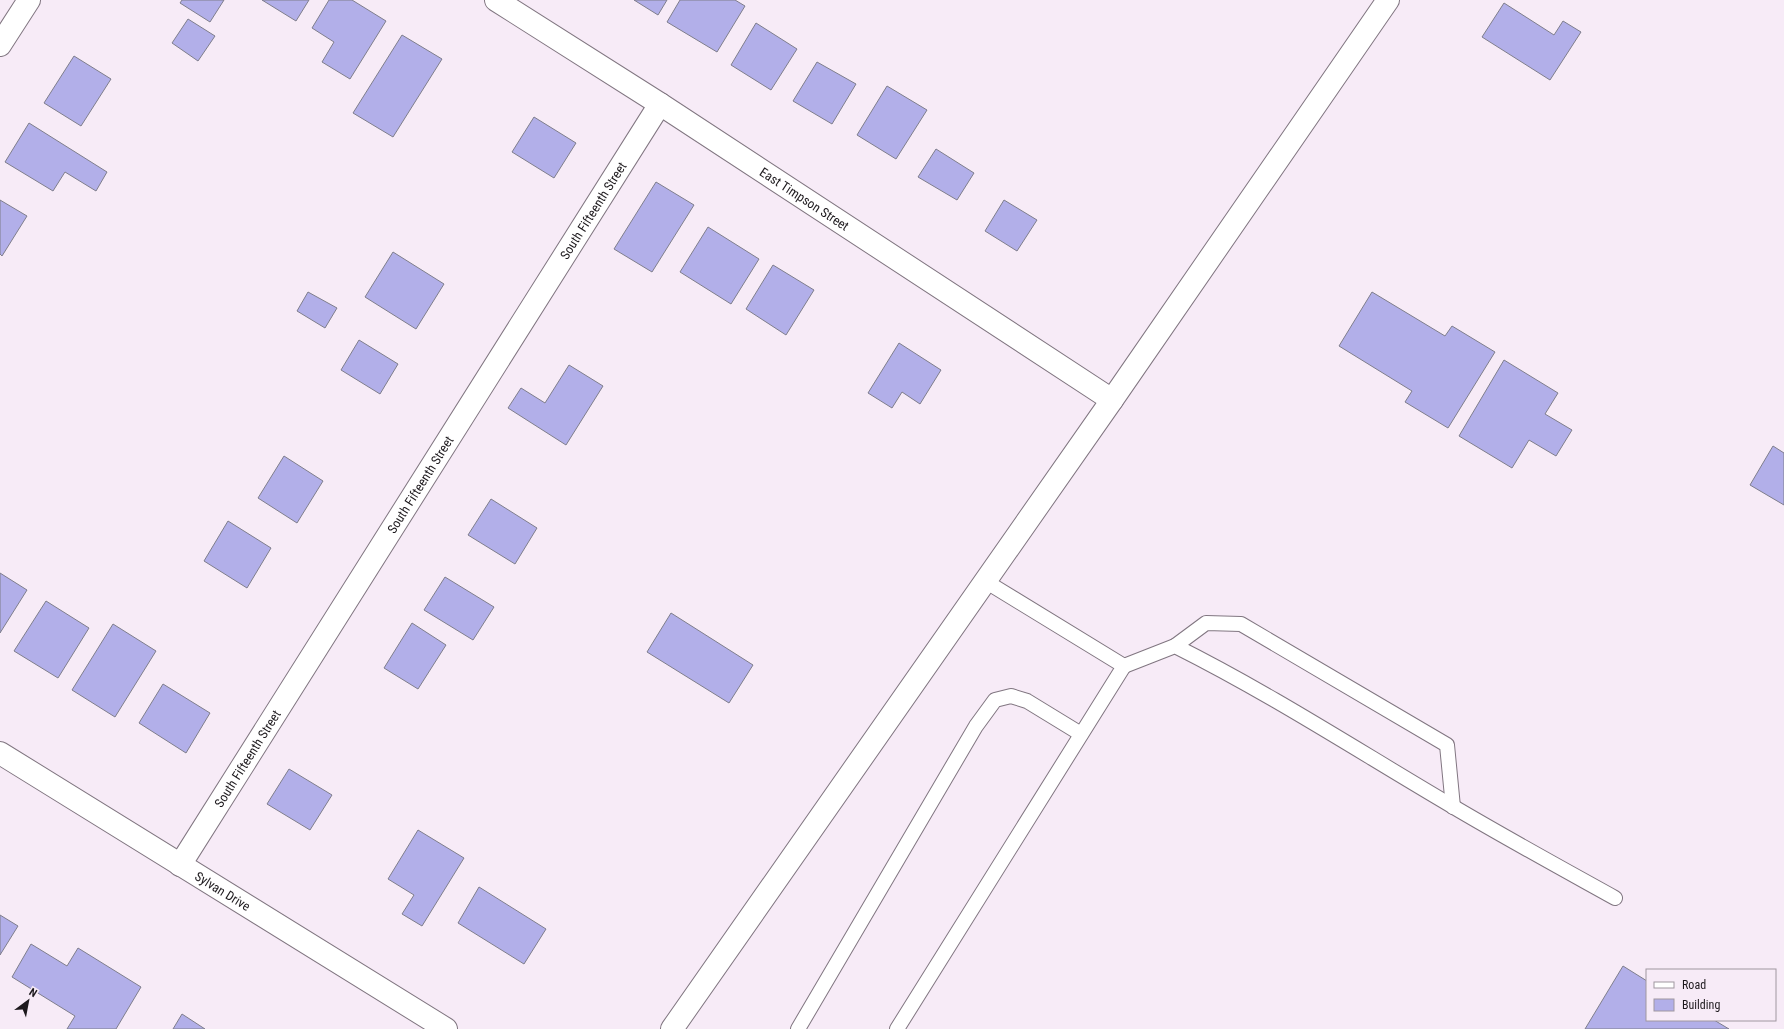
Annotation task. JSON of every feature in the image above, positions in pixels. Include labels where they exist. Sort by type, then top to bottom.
[{"type":"street","points":[[0,45],[29,0]]},
{"type":"street","name":"East Timpson Street","points":[[496,0],[660,104],[1112,400]]},
{"type":"street","points":[[672,1029],[1112,400],[1388,0]]},
{"type":"street","name":"South Fifteenth Street","points":[[180,865],[660,104]]},
{"type":"street","name":"Sylvan Drive","points":[[0,753],[446,1029]]},
{"type":"lane","points":[[985,581],[1124,666]]},
{"type":"lane","points":[[898,1029],[1124,666],[1176,646],[1206,623],[1241,624],[1447,745],[1453,807]]},
{"type":"lane","points":[[1176,646],[1210,663],[1307,718],[1453,807],[1615,898]]},
{"type":"lane","points":[[798,1029],[976,726],[995,700],[1010,696],[1027,701],[1081,734]]},
{"type":"building","points":[[182,0],[224,0],[210,22],[180,3]]},
{"type":"building","points":[[262,0],[309,0],[296,21]]},
{"type":"building","points":[[329,0],[352,0],[386,21],[350,79],[322,62],[334,42],[312,28]]},
{"type":"building","points":[[634,0],[667,0],[658,15]]},
{"type":"building","points":[[680,0],[735,0],[745,6],[717,52],[667,22]]},
{"type":"building","points":[[1504,3],[1554,35],[1563,21],[1581,32],[1550,80],[1482,37]]},
{"type":"building","points":[[188,19],[215,36],[198,61],[172,43]]},
{"type":"building","points":[[756,23],[797,49],[771,90],[731,65]]},
{"type":"building","points":[[402,35],[442,59],[393,137],[353,113]]},
{"type":"building","points":[[74,56],[111,79],[81,126],[44,103]]},
{"type":"building","points":[[817,62],[856,84],[832,124],[793,101]]},
{"type":"building","points":[[887,86],[927,110],[896,159],[857,135]]},
{"type":"building","points":[[534,117],[576,143],[554,178],[512,152]]},
{"type":"building","points":[[29,123],[107,172],[96,191],[65,172],[53,191],[5,162]]},
{"type":"building","points":[[936,149],[974,173],[957,200],[918,177]]},
{"type":"building","points":[[656,182],[694,205],[652,272],[614,249]]},
{"type":"building","points":[[0,200],[27,216],[2,256],[0,254]]},
{"type":"building","points":[[1004,200],[1037,220],[1017,251],[985,231]]},
{"type":"building","points":[[708,227],[759,259],[731,304],[680,272]]},
{"type":"building","points":[[393,252],[444,284],[416,329],[365,297]]},
{"type":"building","points":[[773,265],[814,290],[786,335],[746,309]]},
{"type":"building","points":[[308,292],[337,308],[325,328],[297,311]]},
{"type":"building","points":[[1372,292],[1445,336],[1452,326],[1495,352],[1448,428],[1405,402],[1412,391],[1339,346]]},
{"type":"building","points":[[359,340],[398,364],[380,394],[341,370]]},
{"type":"building","points":[[899,343],[941,370],[920,404],[902,392],[892,408],[868,393]]},
{"type":"building","points":[[1504,360],[1558,393],[1545,414],[1572,430],[1556,456],[1529,440],[1512,468],[1459,436]]},
{"type":"building","points":[[569,365],[603,386],[566,445],[508,408],[521,388],[545,403]]},
{"type":"building","points":[[1773,446],[1784,453],[1784,505],[1750,485]]},
{"type":"building","points":[[284,456],[323,481],[297,523],[258,498]]},
{"type":"building","points":[[491,499],[537,528],[515,564],[468,535]]},
{"type":"building","points":[[228,521],[271,548],[247,588],[204,561]]},
{"type":"building","points":[[0,573],[27,590],[0,633]]},
{"type":"building","points":[[445,577],[494,607],[473,640],[424,610]]},
{"type":"building","points":[[46,601],[89,628],[58,678],[14,651]]},
{"type":"building","points":[[671,613],[753,665],[729,703],[647,652]]},
{"type":"building","points":[[412,623],[446,645],[418,689],[384,668]]},
{"type":"building","points":[[113,624],[156,651],[115,717],[72,690]]},
{"type":"building","points":[[163,684],[210,713],[186,753],[139,723]]},
{"type":"building","points":[[289,769],[332,795],[310,830],[267,804]]},
{"type":"building","points":[[418,830],[464,858],[422,926],[402,914],[414,895],[388,879]]},
{"type":"building","points":[[479,887],[546,929],[524,964],[458,923]]},
{"type":"building","points":[[0,915],[18,926],[0,955]]},
{"type":"building","points":[[31,944],[67,966],[78,948],[141,987],[116,1029],[67,1029],[75,1016],[12,977]]},
{"type":"building","points":[[1623,966],[1646,980],[1646,1021],[1716,1021],[1729,1029],[1585,1029]]},
{"type":"building","points":[[182,1014],[205,1029],[173,1029]]}]
